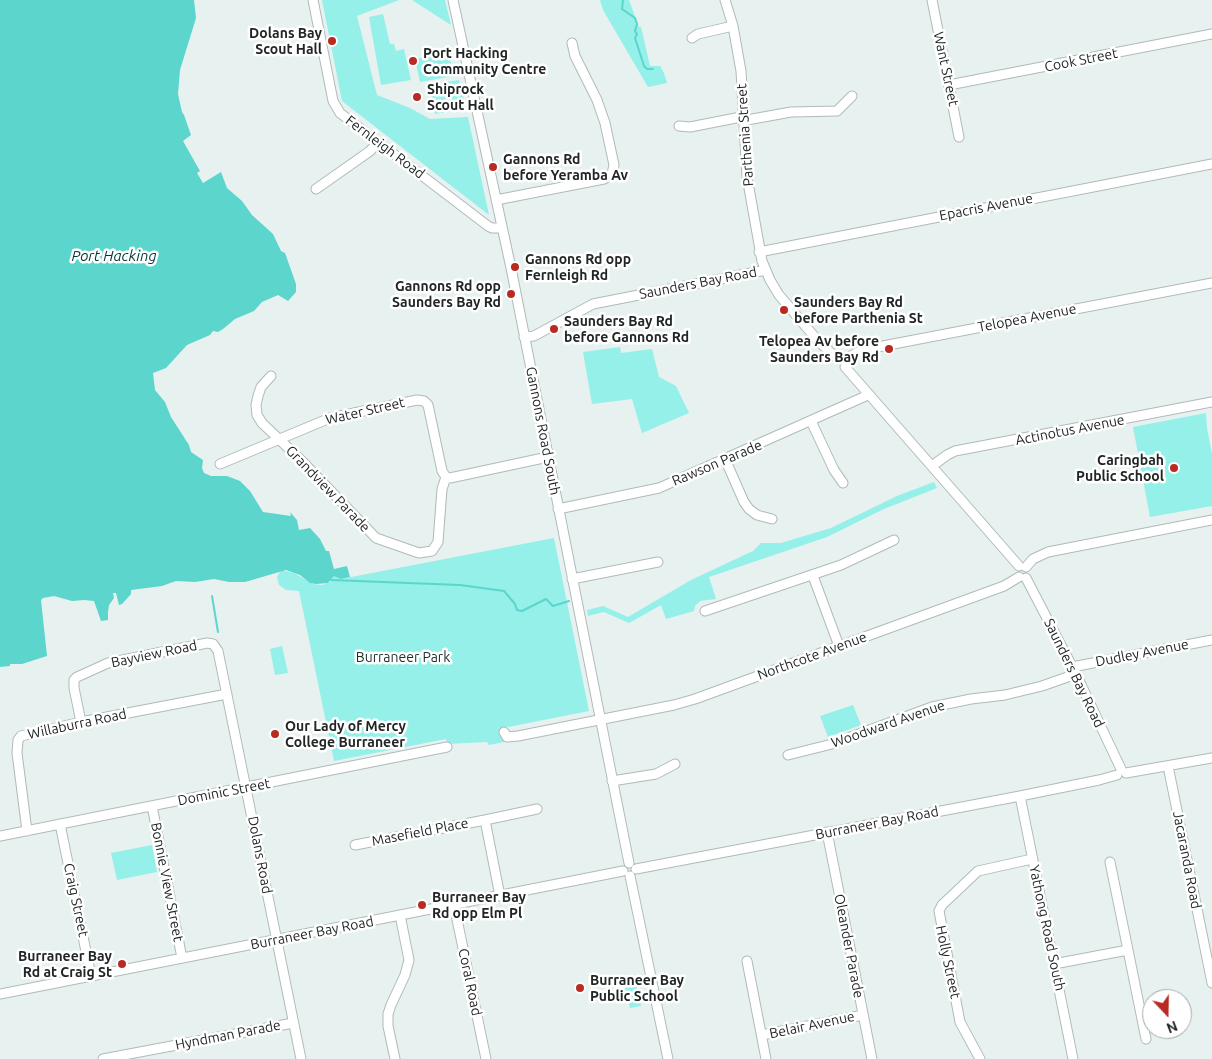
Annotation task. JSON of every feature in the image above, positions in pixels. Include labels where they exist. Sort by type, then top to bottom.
[{"type":"street","name":"Fernleigh Road","points":[[313,0],[327,78],[335,106],[340,113],[488,226],[502,228]]},
{"type":"street","name":"Gannons Road South","points":[[453,0],[502,228],[668,1059]]},
{"type":"street","name":"Parthenia Street","points":[[726,0],[741,71],[747,176],[759,252],[766,270]]},
{"type":"street","name":"Want Street","points":[[932,0],[959,137]]},
{"type":"street","points":[[692,38],[698,34],[733,26]]},
{"type":"street","name":"Cook Street","points":[[949,85],[1212,34]]},
{"type":"street","points":[[496,200],[604,179],[612,174],[614,165],[605,123],[597,100],[575,56],[572,43]]},
{"type":"street","points":[[679,126],[690,127],[741,117],[747,120],[792,112],[837,111],[852,96]]},
{"type":"street","points":[[316,189],[370,151],[378,142]]},
{"type":"street","name":"Epacris Avenue","points":[[759,252],[1212,164]]},
{"type":"street","name":"Saunders Bay Road","points":[[524,337],[534,336],[593,304],[766,270],[774,287],[791,310],[819,342],[842,362],[868,395],[1023,567]]},
{"type":"street","name":"Telopea Avenue","points":[[842,362],[862,350],[1212,283]]},
{"type":"street","name":"Grandview Parade","points":[[271,376],[261,387],[256,405],[262,423],[378,540],[419,553],[432,551],[438,542],[442,489],[446,477]]},
{"type":"street","name":"Rawson Parade","points":[[558,509],[652,490],[725,460],[868,395]]},
{"type":"street","name":"Water Street","points":[[220,464],[340,415],[416,400],[424,401],[428,405],[442,471],[446,477]]},
{"type":"street","name":"Actinotus Avenue","points":[[932,466],[955,451],[1212,402]]},
{"type":"street","points":[[812,421],[834,470],[843,483]]},
{"type":"street","points":[[446,477],[450,478],[548,457]]},
{"type":"street","points":[[725,460],[749,509],[757,515],[772,519]]},
{"type":"street","points":[[1023,577],[1018,572],[1023,567],[1033,559],[1048,552],[1212,520]]},
{"type":"street","points":[[705,611],[813,576],[894,540]]},
{"type":"street","points":[[572,579],[658,562]]},
{"type":"street","points":[[813,576],[839,646]]},
{"type":"street","name":"Saunders Bay Road","points":[[1023,577],[1074,671],[1122,773]]},
{"type":"street","name":"Northcote Avenue","points":[[600,720],[695,699],[1004,586],[1023,577]]},
{"type":"street","name":"Dudley Avenue","points":[[1074,671],[1212,640]]},
{"type":"street","name":"Bayview Road","points":[[81,722],[74,688],[74,680],[77,676],[108,663],[207,643],[213,644],[218,651]]},
{"type":"street","name":"Dolans Road","points":[[218,651],[301,1059]]},
{"type":"street","name":"Woodward Avenue","points":[[788,755],[832,744],[932,707],[952,702],[1014,693],[1042,686],[1074,671]]},
{"type":"street","name":"Willaburra Road","points":[[27,831],[17,753],[18,740],[21,736],[81,722],[227,694]]},
{"type":"street","points":[[506,737],[600,720]]},
{"type":"street","name":"Dominic Street","points":[[0,836],[447,748]]},
{"type":"street","name":"Burraneer Bay Road","points":[[0,994],[630,870],[1020,796],[1122,773],[1212,758]]},
{"type":"street","points":[[612,781],[656,774],[675,764]]},
{"type":"street","name":"Jacaranda Road","points":[[1168,766],[1212,983]]},
{"type":"street","name":"Yathong Road South","points":[[1020,796],[1073,1059]]},
{"type":"street","name":"Bonnie View Street","points":[[152,806],[182,958]]},
{"type":"street","name":"Masefield Place","points":[[355,845],[537,809]]},
{"type":"street","name":"Masefield Place","points":[[485,820],[500,896]]},
{"type":"street","name":"Craig Street","points":[[60,824],[91,976]]},
{"type":"street","name":"Oleander Parade","points":[[827,832],[872,1059]]},
{"type":"street","name":"Holly Street","points":[[980,1059],[960,1022],[939,911],[942,905],[978,871],[1032,859]]},
{"type":"street","points":[[1110,862],[1142,1019]]},
{"type":"street","name":"Coral Road","points":[[454,905],[486,1059]]},
{"type":"street","points":[[395,1059],[388,1026],[388,1014],[405,975],[409,960],[400,915]]},
{"type":"street","points":[[1054,964],[1128,950]]},
{"type":"street","name":"Belair Avenue","points":[[747,961],[766,1059]]},
{"type":"street","name":"Belair Avenue","points":[[762,1035],[863,1015]]},
{"type":"street","name":"Hyndman Parade","points":[[103,1059],[125,1057],[293,1023]]},
{"type":"green space","points":[[322,0],[399,0],[357,16],[377,95],[410,108],[430,119],[468,117],[489,215],[342,101]]},
{"type":"green space","points":[[412,0],[445,0],[451,25]]},
{"type":"green space","points":[[600,0],[629,0],[639,27],[641,27],[650,66],[660,66],[667,83],[648,87],[603,10]]},
{"type":"green space","points":[[383,14],[390,44],[394,44],[396,51],[404,49],[411,80],[381,85],[369,17]]},
{"type":"green space","points":[[449,52],[453,76],[420,82],[415,59]]},
{"type":"green space","points":[[459,80],[466,108],[435,114],[429,85]]},
{"type":"green space","points":[[620,347],[621,353],[652,349],[659,377],[676,386],[689,413],[642,433],[632,399],[592,404],[583,352]]},
{"type":"green space","name":"Caringbah Public School","points":[[1206,413],[1212,454],[1212,506],[1150,517],[1133,427]]},
{"type":"green space","points":[[934,482],[937,488],[884,509],[827,537],[709,577],[716,599],[700,601],[695,606],[694,611],[666,619],[661,605],[629,623],[604,612],[588,616],[587,610],[603,606],[628,617],[691,580],[753,551],[761,543],[781,543],[831,528],[897,496]]},
{"type":"green space","name":"Burraneer Park","points":[[554,538],[589,711],[498,729],[503,731],[504,742],[489,745],[487,742],[448,744],[446,739],[334,761],[299,591],[286,590],[279,585],[277,577],[281,570],[294,573],[313,584],[322,585],[330,582],[334,575],[341,579]]},
{"type":"green space","points":[[282,646],[288,673],[275,675],[270,649]]},
{"type":"green space","points":[[853,705],[861,725],[828,737],[820,716]]},
{"type":"green space","points":[[152,845],[157,872],[117,880],[111,853]]},
{"type":"green space","points":[[636,985],[641,1006],[630,1008],[625,988]]},
{"type":"water","name":"Port Hacking","points":[[0,0],[194,0],[196,18],[180,70],[178,94],[182,112],[191,135],[183,141],[200,171],[197,173],[203,183],[221,172],[227,188],[273,234],[281,251],[285,253],[296,284],[296,292],[288,301],[278,295],[262,302],[254,311],[235,319],[218,332],[213,331],[210,335],[187,345],[166,368],[153,373],[155,390],[165,402],[171,417],[189,445],[191,452],[203,460],[202,468],[204,473],[211,476],[227,476],[240,481],[250,491],[263,512],[291,516],[290,512],[297,520],[299,530],[310,528],[320,539],[326,551],[329,551],[334,569],[347,566],[350,577],[341,579],[334,576],[328,583],[316,584],[310,583],[300,575],[286,570],[245,582],[229,582],[214,579],[195,582],[176,581],[162,586],[131,590],[131,594],[119,605],[116,593],[113,593],[114,598],[109,605],[108,620],[101,621],[94,601],[72,601],[54,596],[43,598],[41,600],[47,656],[22,664],[10,664],[10,666],[0,667]]},
{"type":"waterway","points":[[623,0],[622,9],[635,18],[637,24],[635,38],[644,66],[647,69],[653,69]]},
{"type":"waterway","points":[[331,580],[460,585],[504,591],[515,604],[517,610],[522,611],[546,599],[553,606],[569,601]]},
{"type":"waterway","points":[[212,596],[218,632]]},
{"type":"place","name":"Dolans Bay Scout Hall","points":[[332,41]]},
{"type":"place","name":"Port Hacking Community Centre","points":[[413,61]]},
{"type":"place","name":"Shiprock Scout Hall","points":[[417,97]]},
{"type":"place","name":"Gannons Rd before Yeramba Av","points":[[493,167]]},
{"type":"place","name":"Gannons Rd opp Fernleigh Rd","points":[[515,267]]},
{"type":"place","name":"Gannons Rd opp Saunders Bay Rd","points":[[511,294]]},
{"type":"place","name":"Saunders Bay Rd before Parthenia St","points":[[784,310]]},
{"type":"place","name":"Saunders Bay Rd before Gannons Rd","points":[[554,329]]},
{"type":"place","name":"Telopea Av before Saunders Bay Rd","points":[[889,349]]},
{"type":"place","name":"Caringbah Public School","points":[[1174,468]]},
{"type":"place","name":"Our Lady of Mercy College Burraneer","points":[[275,734]]},
{"type":"place","name":"Burraneer Bay Rd opp Elm Pl","points":[[422,905]]},
{"type":"place","name":"Burraneer Bay Rd at Craig St","points":[[122,964]]},
{"type":"place","name":"Burraneer Bay Public School","points":[[580,988]]}]
